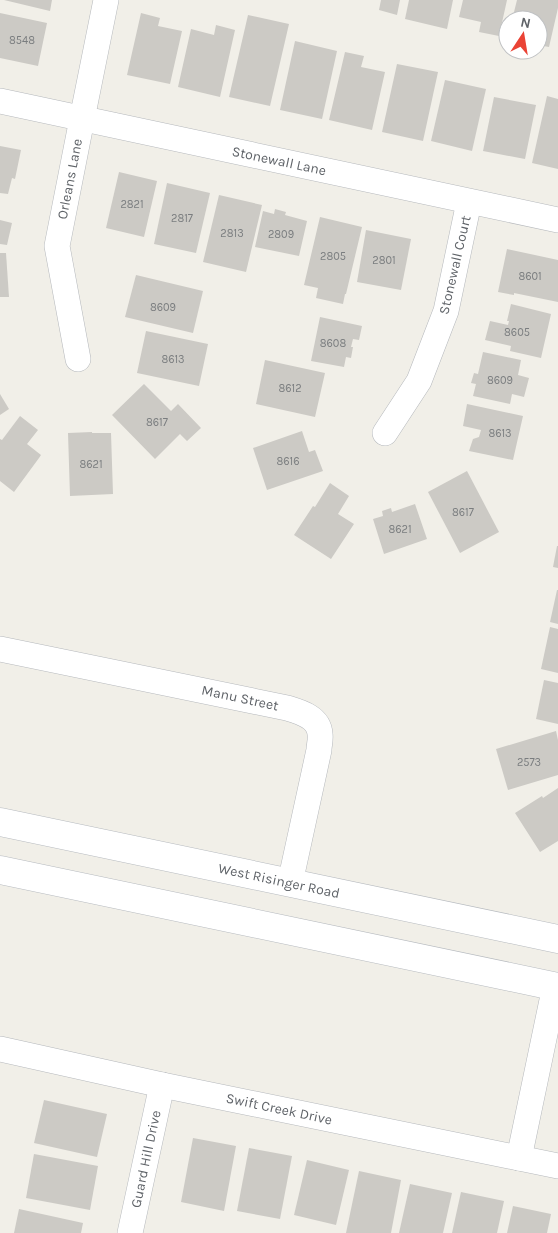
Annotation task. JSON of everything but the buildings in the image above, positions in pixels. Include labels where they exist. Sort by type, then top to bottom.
[{"type":"main road","name":"West Risinger Road","points":[[0,822],[558,939]]},
{"type":"main road","points":[[0,870],[556,986]]},
{"type":"street","name":"Orleans Lane","points":[[78,359],[58,246],[106,0]]},
{"type":"street","name":"Stonewall Lane","points":[[0,101],[558,220]]},
{"type":"street","name":"Stonewall Court","points":[[385,433],[419,381],[446,311],[470,202]]},
{"type":"street","name":"Manu Street","points":[[0,649],[287,708],[303,713],[315,721],[320,733],[319,750],[290,883]]},
{"type":"street","points":[[519,1158],[556,986]]},
{"type":"street","name":"Swift Creek Drive","points":[[0,1049],[162,1085],[558,1166]]},
{"type":"street","name":"Guard Hill Drive","points":[[130,1233],[162,1085]]}]
